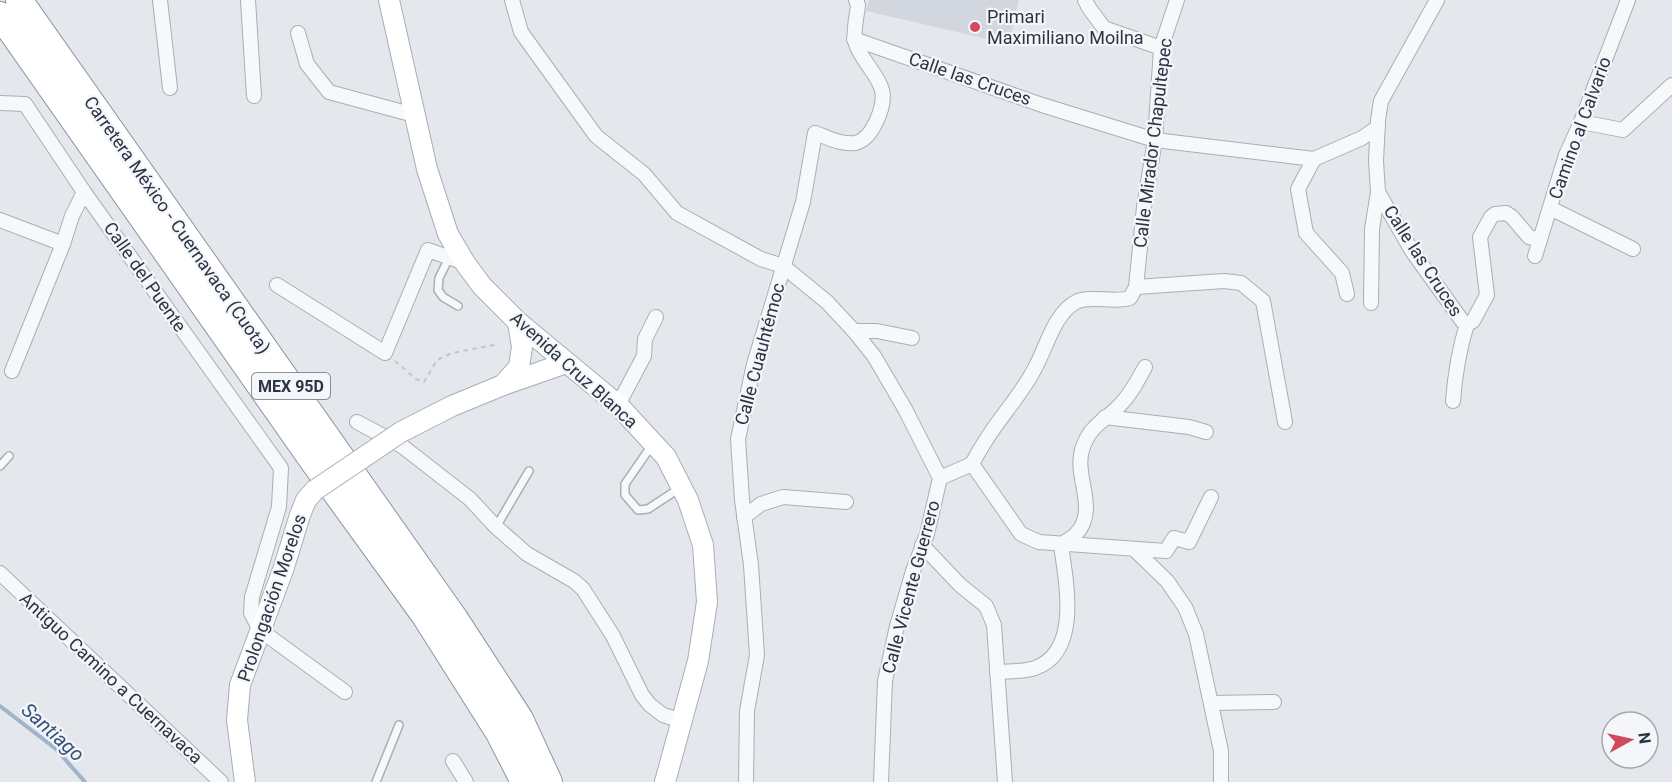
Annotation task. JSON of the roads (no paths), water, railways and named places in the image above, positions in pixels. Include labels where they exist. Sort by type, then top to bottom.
[{"type":"highway","name":"Carretera México - Cuernavaca (Cuota)","points":[[19,0],[455,619],[520,719],[549,782]]},
{"type":"highway","name":"Carretera México - Cuernavaca (Cuota)","points":[[0,15],[294,434],[425,616],[499,733],[524,782]]},
{"type":"main road","name":"Avenida Cruz Blanca","points":[[389,0],[427,170],[457,260],[518,322],[618,405],[666,457],[688,500],[703,545],[707,602],[698,661],[665,782]]},
{"type":"main road","points":[[502,385],[519,367],[522,347],[518,322]]},
{"type":"main road","points":[[402,439],[452,406],[502,385],[567,363]]},
{"type":"main road","name":"Prolongación Morelos","points":[[245,782],[237,720],[240,685],[306,500],[315,490],[402,439]]},
{"type":"street","points":[[160,0],[170,88]]},
{"type":"street","points":[[248,0],[254,96]]},
{"type":"street","name":"Calle Vicente Guerrero","points":[[512,0],[521,32],[596,136],[644,174],[677,213],[761,259],[783,266],[827,302],[854,331],[874,356],[900,400],[940,478],[927,534],[897,626],[885,681],[881,782]]},
{"type":"street","points":[[854,39],[858,5],[856,0]]},
{"type":"street","points":[[1085,0],[1104,28],[1161,48]]},
{"type":"street","name":"Calle Mirador Chapultepec","points":[[1136,286],[1144,207],[1155,140],[1161,48],[1177,0]]},
{"type":"street","name":"Calle las Cruces","points":[[1437,0],[1381,101],[1376,161],[1378,192],[1412,251],[1462,322],[1467,324],[1473,321],[1487,295],[1480,237],[1491,217],[1495,214],[1506,213],[1529,237],[1540,240]]},
{"type":"street","name":"Camino al Calvario","points":[[1535,256],[1566,155],[1628,0]]},
{"type":"street","points":[[298,33],[307,64],[329,92],[414,115]]},
{"type":"street","name":"Calle las Cruces","points":[[854,39],[1042,105],[1155,140],[1314,159]]},
{"type":"street","name":"Calle Cuauhtémoc","points":[[746,782],[747,711],[757,655],[751,565],[744,517],[738,439],[754,364],[803,202],[815,133],[842,143],[856,143],[864,138],[880,116],[884,101],[881,88],[854,39]]},
{"type":"street","points":[[1581,122],[1623,130],[1672,85]]},
{"type":"street","name":"Calle del Puente","points":[[0,103],[25,104],[84,192],[281,468],[279,507],[252,597],[251,613],[260,630]]},
{"type":"street","points":[[1347,294],[1342,273],[1306,233],[1298,189],[1314,159],[1362,138],[1378,126]]},
{"type":"street","points":[[12,371],[72,216],[84,192]]},
{"type":"street","points":[[1371,303],[1372,229],[1378,192]]},
{"type":"street","points":[[1550,208],[1633,249]]},
{"type":"street","points":[[0,220],[63,244]]},
{"type":"street","points":[[277,285],[385,353],[428,250],[457,260]]},
{"type":"street","points":[[940,478],[972,464],[986,439],[1030,379],[1062,315],[1076,302],[1103,299],[1122,301],[1130,298],[1136,286],[1224,281],[1241,283],[1263,301],[1285,422]]},
{"type":"street","points":[[618,405],[644,356],[645,339],[656,317]]},
{"type":"street","points":[[1453,401],[1456,366],[1467,324]]},
{"type":"street","points":[[854,331],[877,331],[912,338]]},
{"type":"street","points":[[1061,545],[1075,535],[1083,525],[1087,506],[1081,474],[1081,452],[1096,424],[1120,405],[1134,387],[1145,367]]},
{"type":"street","points":[[1105,417],[1189,427],[1206,432]]},
{"type":"street","points":[[357,422],[402,439],[470,498],[496,527],[526,554],[574,581],[583,589],[613,636],[642,695],[650,705],[663,714],[682,721]]},
{"type":"street","points":[[972,464],[1021,534],[1039,542],[1166,551],[1174,538],[1189,542],[1211,497]]},
{"type":"street","points":[[744,517],[761,504],[783,497],[846,502]]},
{"type":"street","points":[[922,545],[960,585],[986,606],[994,625],[1005,782]]},
{"type":"street","points":[[997,672],[1033,669],[1045,664],[1064,640],[1068,622],[1061,545]]},
{"type":"street","points":[[1134,549],[1167,582],[1185,607],[1196,634],[1221,751],[1221,782]]},
{"type":"street","name":"Antiguo Camino a Cuernavaca","points":[[0,573],[221,782]]},
{"type":"street","points":[[260,630],[345,692]]},
{"type":"street","points":[[1211,703],[1274,702]]},
{"type":"street","points":[[453,761],[466,782]]},
{"type":"lane","points":[[457,260],[439,279],[438,290],[443,297],[458,306]]},
{"type":"lane","points":[[653,443],[625,484],[625,495],[638,510],[648,509],[681,487]]},
{"type":"lane","points":[[0,466],[9,456]]},
{"type":"lane","points":[[496,527],[529,471]]},
{"type":"lane","points":[[376,782],[399,725]]},
{"type":"waterway","name":"Santiago","points":[[0,706],[56,749],[85,782]]},
{"type":"place","name":"Primari Maximiliano Moilna","points":[[975,27]]}]
